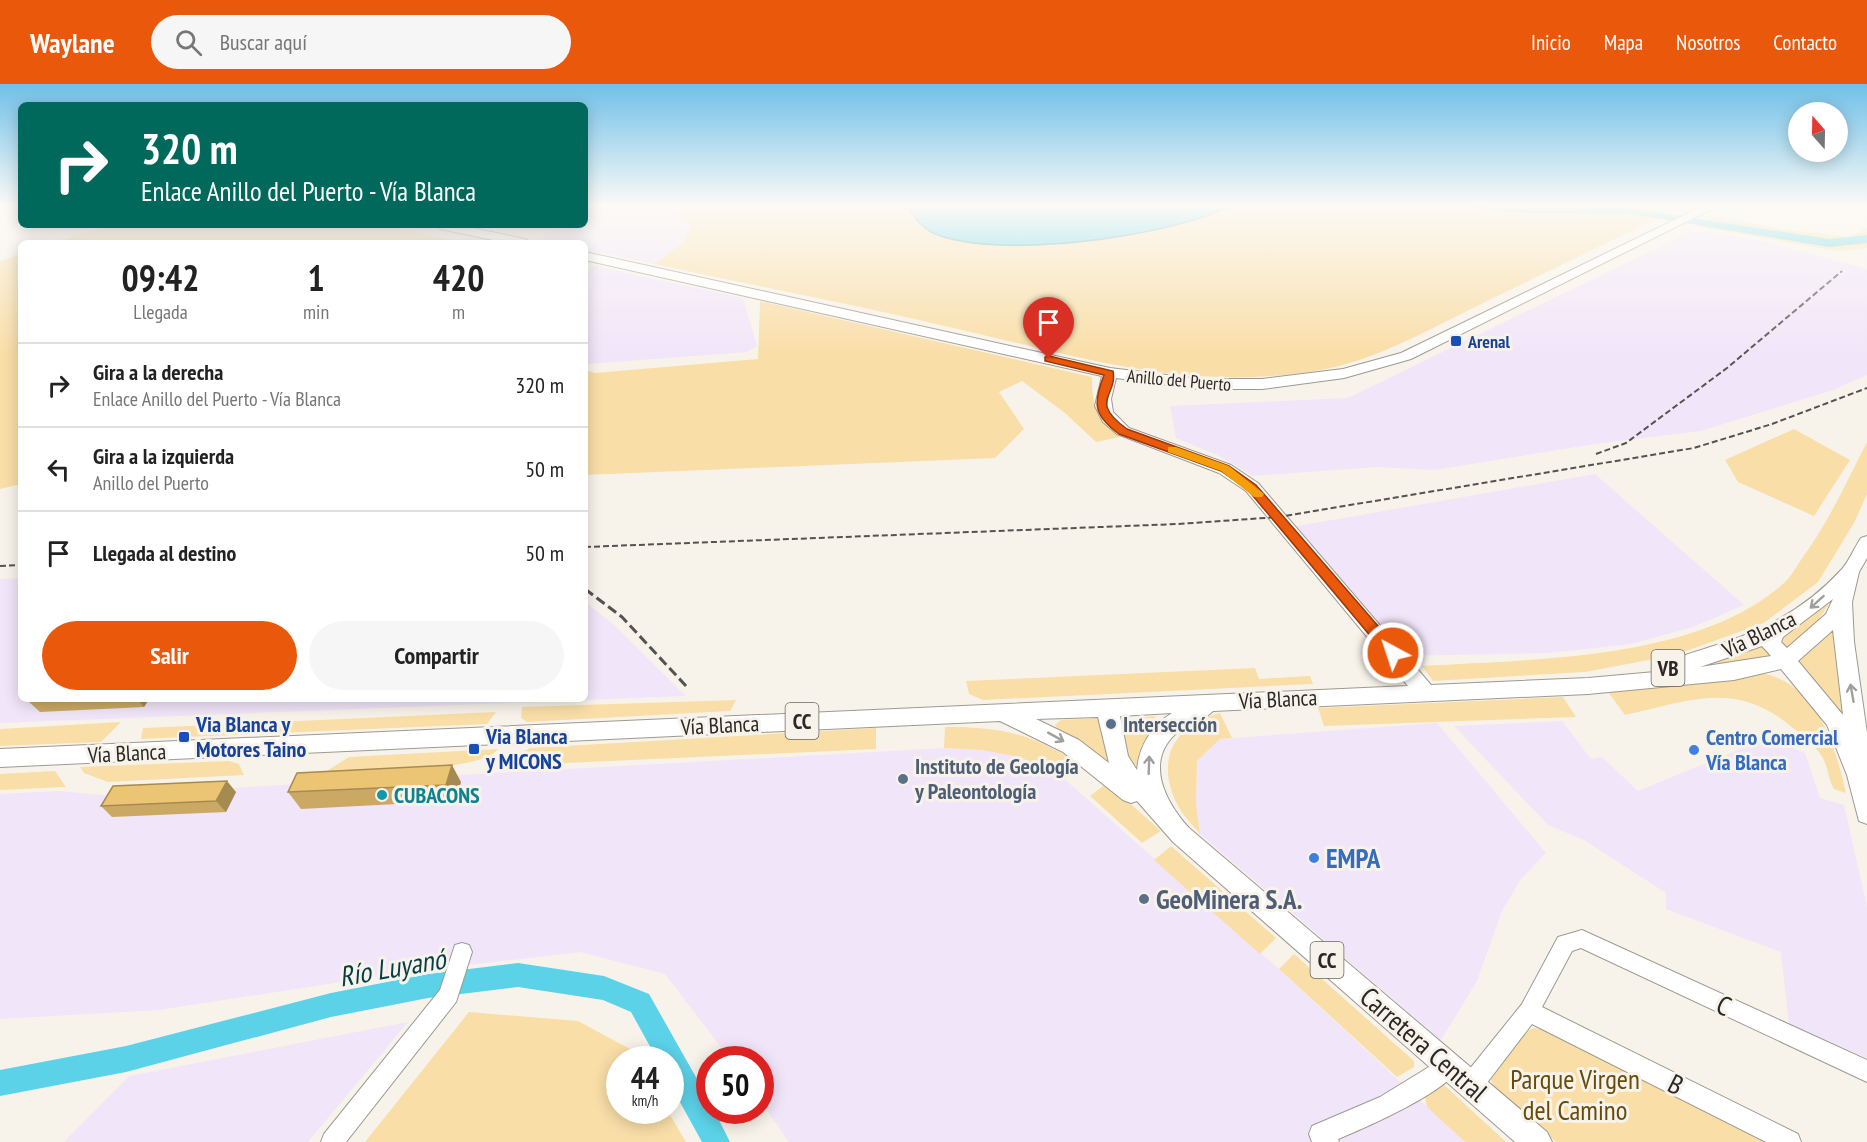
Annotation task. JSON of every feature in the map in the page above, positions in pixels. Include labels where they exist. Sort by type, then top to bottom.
[{"type":"main road","name":"Anillo del Puerto","points":[[588,257],[1110,373],[1171,382],[1230,386],[1310,379],[1368,368],[1406,356],[1613,255]]},
{"type":"main road","points":[[1110,373],[1102,395],[1102,409],[1111,422],[1133,435],[1225,468],[1252,488],[1425,692]]},
{"type":"main road","name":"Vía Blanca","points":[[0,758],[1618,684],[1755,669],[1785,661],[1826,626],[1842,602],[1850,572],[1867,542]]},
{"type":"main road","name":"Vía Blanca","points":[[1548,687],[1600,681],[1664,669],[1740,647],[1781,628],[1812,607],[1850,572]]},
{"type":"main road","points":[[1842,602],[1843,638],[1862,752],[1858,775]]},
{"type":"main road","points":[[1781,628],[1774,633],[1771,643],[1836,721],[1858,775],[1867,813]]},
{"type":"main road","points":[[1755,669],[1779,673],[1810,690]]},
{"type":"main road","points":[[1181,836],[1158,803],[1153,790],[1148,772],[1150,754],[1159,736],[1174,721],[1186,714],[1226,702]]},
{"type":"main road","name":"Carretera Central","points":[[1107,706],[1117,756],[1123,769],[1181,836],[1537,1142]]},
{"type":"main road","name":"CC","points":[[1003,713],[1071,746],[1181,836]]},
{"type":"street","name":"C","points":[[1529,1011],[1565,944],[1582,939],[1867,1071]]},
{"type":"street","points":[[332,1142],[449,995],[462,952]]},
{"type":"street","points":[[1472,1084],[1529,1011]]},
{"type":"street","name":"B","points":[[1529,1011],[1790,1142]]},
{"type":"street","points":[[1328,1142],[1320,1134],[1346,1126],[1385,1106],[1450,1065]]},
{"type":"shaded area","points":[[614,255],[666,255],[654,264]]},
{"type":"shaded area","points":[[1642,255],[1816,255],[1867,269],[1867,375],[1833,390],[1701,431],[1595,444],[1434,470],[1377,467],[1253,476],[1217,455],[1176,438],[1170,406],[1348,398]]},
{"type":"shaded area","points":[[594,266],[743,298],[757,346],[747,352],[588,364],[588,272]]},
{"type":"shaded area","points":[[1595,474],[1744,605],[1693,627],[1631,644],[1549,653],[1400,656],[1292,527]]},
{"type":"shaded area","points":[[18,578],[18,702],[534,702],[0,723],[0,579]]},
{"type":"shaded area","points":[[588,604],[613,624],[686,696],[588,700]]},
{"type":"shaded area","points":[[1562,721],[1591,759],[1602,757],[1638,791],[1767,738],[1805,753],[1820,798],[1844,805],[1867,906],[1867,1058],[1789,1025],[1781,952],[1666,909],[1666,893],[1584,840],[1548,825],[1454,726]]},
{"type":"shaded area","points":[[1437,723],[1546,853],[1521,879],[1502,911],[1477,981],[1441,1040],[1200,834],[1196,803],[1197,761],[1220,739]]},
{"type":"shaded area","points":[[944,748],[981,750],[1020,757],[1062,777],[1279,969],[1465,1142],[789,1142],[774,1121],[774,1046],[720,1046],[665,974],[580,952],[400,973],[159,1010],[0,1019],[0,794],[59,791],[102,795]]},
{"type":"shaded area","points":[[408,1022],[308,1142],[64,1142],[129,1076]]},
{"type":"green space","points":[[18,255],[18,485],[0,489],[0,261]]},
{"type":"green space","points":[[666,255],[1581,255],[1416,336],[1363,359],[1326,369],[1277,376],[1231,377],[1185,375],[1095,361],[882,312],[654,264]]},
{"type":"green space","points":[[760,301],[1092,377],[1093,397],[1097,412],[1120,437],[1096,442],[1065,413],[1022,381],[999,392],[1024,429],[995,458],[588,475],[588,371],[595,373],[758,359]]},
{"type":"green space","points":[[1794,429],[1850,460],[1814,516],[1738,482],[1725,460]]},
{"type":"green space","points":[[1867,442],[1867,494],[1854,523],[1818,582],[1764,623],[1675,655],[1585,672],[1433,681],[1422,666],[1513,661],[1612,651],[1660,642],[1706,628],[1748,609],[1784,583],[1792,574],[1829,515]]},
{"type":"green space","points":[[1837,591],[1814,627],[1784,653],[1779,648],[1781,637],[1800,625]]},
{"type":"green space","points":[[1834,630],[1838,675],[1852,737],[1793,665]]},
{"type":"green space","points":[[1762,644],[1775,658],[1648,677]]},
{"type":"green space","points":[[1255,668],[1259,679],[1310,676],[1313,684],[983,700],[969,694],[966,681]]},
{"type":"green space","points":[[1760,673],[1780,679],[1796,689],[1809,702],[1829,736],[1846,793],[1834,789],[1823,759],[1814,746],[1768,710],[1748,702],[1728,698],[1709,698],[1625,715],[1608,692]]},
{"type":"green space","points":[[1563,697],[1576,717],[1324,726],[1318,708]]},
{"type":"green space","points":[[736,700],[730,711],[527,722],[521,718],[522,707]]},
{"type":"green space","points":[[496,712],[487,724],[141,739],[143,728]]},
{"type":"green space","points":[[1220,713],[1232,738],[1220,739],[1197,761],[1196,803],[1200,834],[1177,804],[1168,773],[1169,759],[1180,735],[1204,718]]},
{"type":"green space","points":[[1154,716],[1162,722],[1139,763],[1133,766],[1129,764],[1120,720]]},
{"type":"green space","points":[[1100,718],[1108,759],[1106,762],[1058,730],[1055,725],[1061,720]]},
{"type":"green space","points":[[121,722],[101,742],[0,746],[0,729]]},
{"type":"green space","points":[[945,727],[967,727],[1017,734],[1048,746],[1083,766],[1062,777],[1020,757],[981,750],[944,748]]},
{"type":"green space","points":[[876,728],[876,749],[499,766],[530,748]]},
{"type":"green space","points":[[498,749],[487,757],[444,767],[325,772],[349,757]]},
{"type":"green space","points":[[229,761],[239,764],[244,775],[108,782],[84,773],[80,767]]},
{"type":"green space","points":[[55,771],[66,787],[0,790],[0,774]]},
{"type":"green space","points":[[1107,783],[1161,831],[1142,843],[1090,796]]},
{"type":"green space","points":[[1171,846],[1276,938],[1260,954],[1154,860]]},
{"type":"green space","points":[[1294,954],[1414,1061],[1414,1067],[1397,1077],[1279,969]]},
{"type":"green space","points":[[469,1012],[578,1021],[624,1046],[606,1046],[606,1124],[675,1124],[686,1142],[365,1142]]},
{"type":"green space","name":"Parque Virgen del Camino","points":[[1534,1028],[1551,1031],[1774,1142],[1556,1142],[1496,1090],[1490,1079],[1496,1064],[1513,1042]]},
{"type":"green space","points":[[1443,1084],[1506,1142],[1465,1142],[1427,1107],[1424,1093]]},
{"type":"building","points":[[452,765],[446,785],[288,792],[297,773]]},
{"type":"building","points":[[227,781],[216,801],[101,806],[113,786]]},
{"type":"waterway","name":"Río Luyanó","points":[[0,1083],[126,1059],[331,1005],[428,986],[518,975],[604,988],[640,1003],[717,1142]]},
{"type":"railway","points":[[1596,454],[1626,443],[1727,368],[1842,271]]},
{"type":"railway","points":[[588,547],[1178,524],[1278,517],[1694,448],[1772,424],[1867,388]]},
{"type":"railway","points":[[0,566],[18,565]]},
{"type":"railway","points":[[588,591],[622,617],[687,687]]},
{"type":"slow traffic","points":[[1172,450],[1225,468],[1258,494]]},
{"type":"place","name":"Arenal","points":[[1456,341]]},
{"type":"place","name":"Intersección","points":[[1111,724]]},
{"type":"place","name":"Via Blanca y Motores Taino","points":[[184,737]]},
{"type":"place","name":"Via Blanca y MICONS","points":[[474,749]]},
{"type":"place","name":"Centro Comercial Vía Blanca","points":[[1694,750]]},
{"type":"place","name":"Instituto de Geología y Paleontología","points":[[903,779]]},
{"type":"place","name":"CUBACONS","points":[[382,795]]},
{"type":"place","name":"EMPA","points":[[1314,858]]},
{"type":"place","name":"GeoMinera S.A.","points":[[1144,899]]},
{"type":"route","points":[[1049,359],[1110,373],[1102,395],[1102,409],[1111,422],[1123,431],[1161,447],[1225,468],[1252,488],[1393,653]]}]
